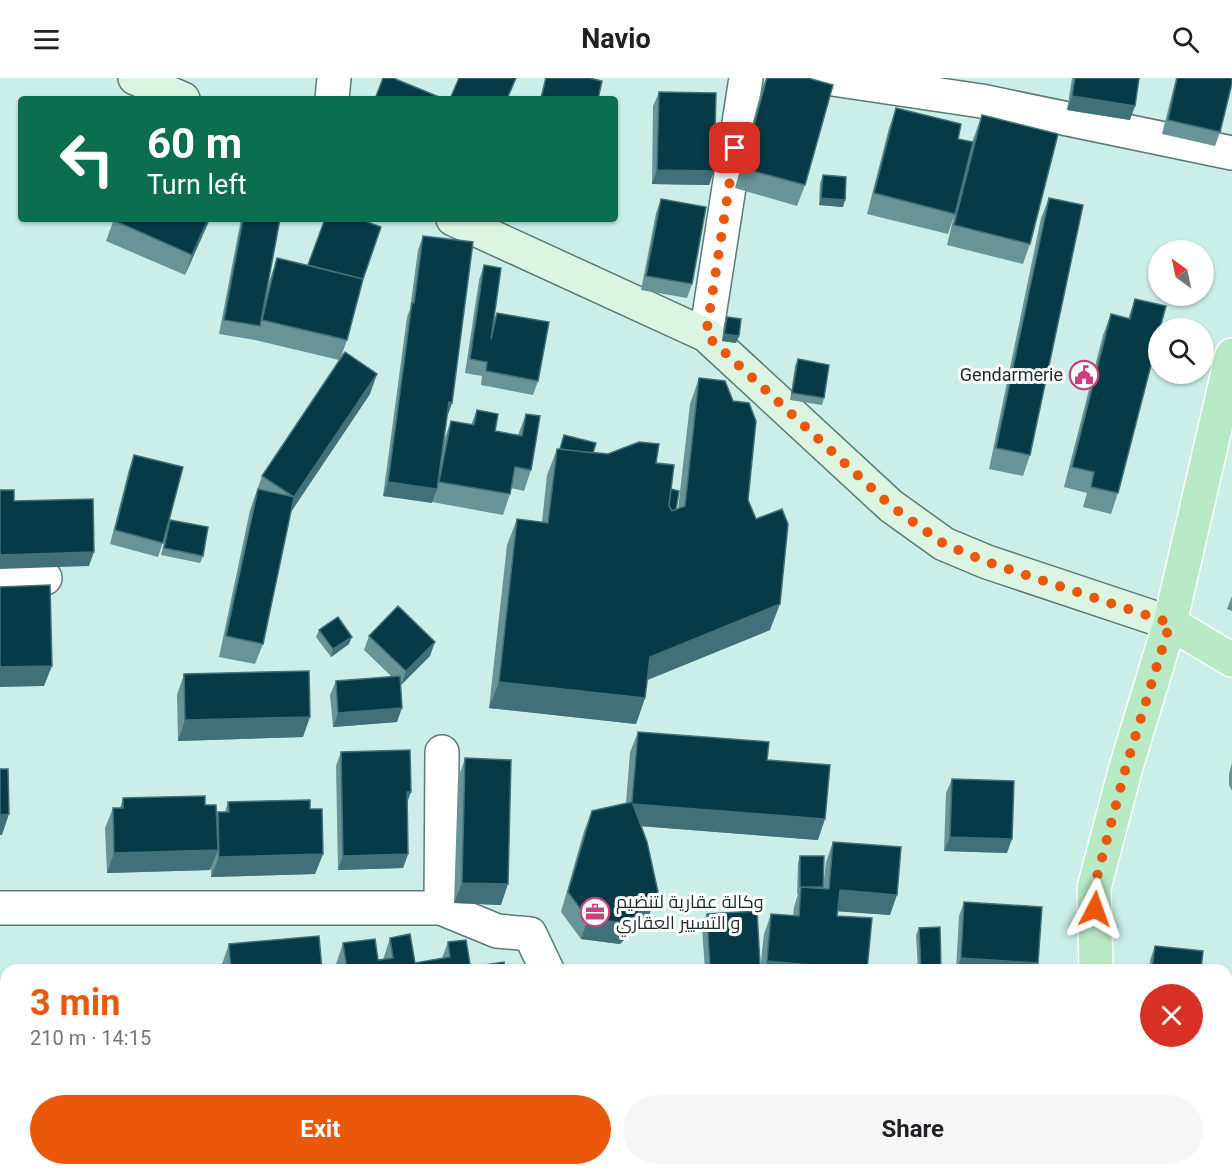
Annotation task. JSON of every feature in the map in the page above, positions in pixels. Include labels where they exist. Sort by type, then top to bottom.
[{"type":"main road","points":[[135,78],[176,96]]},
{"type":"main road","points":[[460,222],[706,335],[891,506],[944,544],[987,562],[1170,623],[1232,660]]},
{"type":"main road","points":[[1096,964],[1094,888],[1126,767],[1170,623],[1232,355]]},
{"type":"street","points":[[332,96],[334,78]]},
{"type":"street","points":[[706,335],[746,78]]},
{"type":"street","points":[[826,78],[949,87],[981,101],[1232,153]]},
{"type":"street","points":[[0,579],[45,578]]},
{"type":"street","points":[[441,908],[442,752]]},
{"type":"street","points":[[0,908],[441,908],[497,931],[530,934],[545,964]]},
{"type":"building","points":[[383,78],[393,78],[437,96],[376,96]]},
{"type":"building","points":[[459,78],[516,78],[508,96],[451,96]]},
{"type":"building","points":[[546,78],[589,78],[602,81],[599,96],[542,96]]},
{"type":"building","points":[[767,78],[808,78],[833,85],[805,185],[742,168]]},
{"type":"building","points":[[1075,78],[1139,78],[1135,106],[1072,96]]},
{"type":"building","points":[[1177,78],[1232,78],[1220,132],[1168,120]]},
{"type":"building","points":[[659,92],[716,93],[714,171],[657,170]]},
{"type":"building","points":[[896,108],[961,124],[958,139],[973,142],[955,214],[874,193]]},
{"type":"building","points":[[982,115],[1058,134],[1030,244],[954,225]]},
{"type":"building","points":[[823,175],[846,177],[845,200],[821,198]]},
{"type":"building","points":[[1049,198],[1083,205],[1030,455],[996,448]]},
{"type":"building","points":[[661,199],[706,207],[692,284],[646,276]]},
{"type":"building","points":[[118,222],[207,222],[192,255]]},
{"type":"building","points":[[242,222],[279,222],[260,326],[224,320]]},
{"type":"building","points":[[324,222],[367,222],[381,227],[363,279],[308,265]]},
{"type":"building","points":[[423,236],[473,242],[452,403],[449,402],[437,489],[388,482]]},
{"type":"building","points":[[277,258],[363,279],[347,340],[262,320]]},
{"type":"building","points":[[484,265],[501,268],[491,339],[497,313],[549,322],[538,381],[486,371],[487,362],[470,359]]},
{"type":"building","points":[[1135,299],[1148,302],[1148,306],[1166,306],[1163,318],[1148,318],[1148,377],[1118,493],[1091,487],[1094,472],[1072,467],[1111,314],[1130,319]]},
{"type":"building","points":[[727,317],[741,319],[739,336],[724,334]]},
{"type":"building","points":[[345,352],[377,374],[294,497],[262,476]]},
{"type":"building","points":[[798,359],[829,365],[824,398],[792,393]]},
{"type":"building","points":[[699,378],[725,381],[733,401],[749,403],[756,421],[748,500],[756,519],[782,509],[788,524],[780,604],[650,657],[645,698],[499,682],[517,519],[548,523],[557,449],[608,454],[639,442],[659,444],[656,463],[674,465],[669,506],[672,511],[685,506]]},
{"type":"building","points":[[477,410],[498,414],[495,431],[522,436],[526,414],[540,416],[531,470],[515,467],[510,494],[439,482],[451,421],[474,425]]},
{"type":"building","points":[[564,435],[596,443],[593,453],[560,449]]},
{"type":"building","points":[[134,455],[183,467],[163,543],[115,530]]},
{"type":"building","points":[[258,489],[294,497],[263,644],[226,636]]},
{"type":"building","points":[[671,489],[679,491],[676,510],[672,511],[669,506]]},
{"type":"building","points":[[0,490],[14,490],[14,501],[93,499],[94,552],[0,555]]},
{"type":"building","points":[[170,520],[208,527],[203,556],[164,548]]},
{"type":"building","points":[[50,585],[52,666],[0,667],[0,587]]},
{"type":"building","points":[[398,606],[435,642],[406,671],[369,636]]},
{"type":"building","points":[[338,617],[352,637],[333,649],[319,630]]},
{"type":"building","points":[[309,671],[310,717],[185,720],[184,674]]},
{"type":"building","points":[[400,676],[402,708],[338,713],[336,681]]},
{"type":"building","points":[[638,732],[769,742],[767,760],[830,765],[825,819],[633,804],[647,842],[658,892],[628,923],[588,919],[568,892],[592,811],[632,802]]},
{"type":"building","points":[[410,750],[411,792],[407,792],[408,854],[343,856],[341,752]]},
{"type":"building","points":[[465,758],[511,760],[508,884],[462,883]]},
{"type":"building","points":[[0,769],[8,769],[9,814],[0,815]]},
{"type":"building","points":[[952,779],[1014,781],[1012,839],[950,837]]},
{"type":"building","points":[[205,796],[205,805],[216,805],[218,850],[114,853],[113,808],[123,808],[123,798]]},
{"type":"building","points":[[310,800],[310,809],[322,809],[323,854],[219,857],[218,812],[229,812],[228,802]]},
{"type":"building","points":[[833,842],[901,847],[897,895],[840,890],[837,916],[872,918],[868,964],[800,964],[767,961],[771,914],[799,916],[801,887],[829,889]]},
{"type":"building","points":[[800,856],[824,856],[823,887],[800,887]]},
{"type":"building","points":[[964,902],[1042,907],[1038,963],[961,958]]},
{"type":"building","points":[[757,911],[760,964],[710,964],[707,914]]},
{"type":"building","points":[[940,927],[941,964],[921,964],[919,928]]},
{"type":"building","points":[[410,934],[415,963],[450,957],[448,942],[466,940],[470,964],[346,964],[343,943],[375,939],[378,960],[393,958],[390,938]]},
{"type":"building","points":[[319,936],[321,964],[231,964],[229,944]]},
{"type":"building","points":[[1155,946],[1203,951],[1202,964],[1153,964]]},
{"type":"place","name":"Gendarmerie","points":[[1084,375]]},
{"type":"place","name":"وكالة عقارية لتنضيم و التسيير العقاري","points":[[595,912]]},
{"type":"route","points":[[735,148],[706,335],[891,506],[944,544],[987,562],[1170,623],[1126,767],[1094,888],[1095,909]]}]
